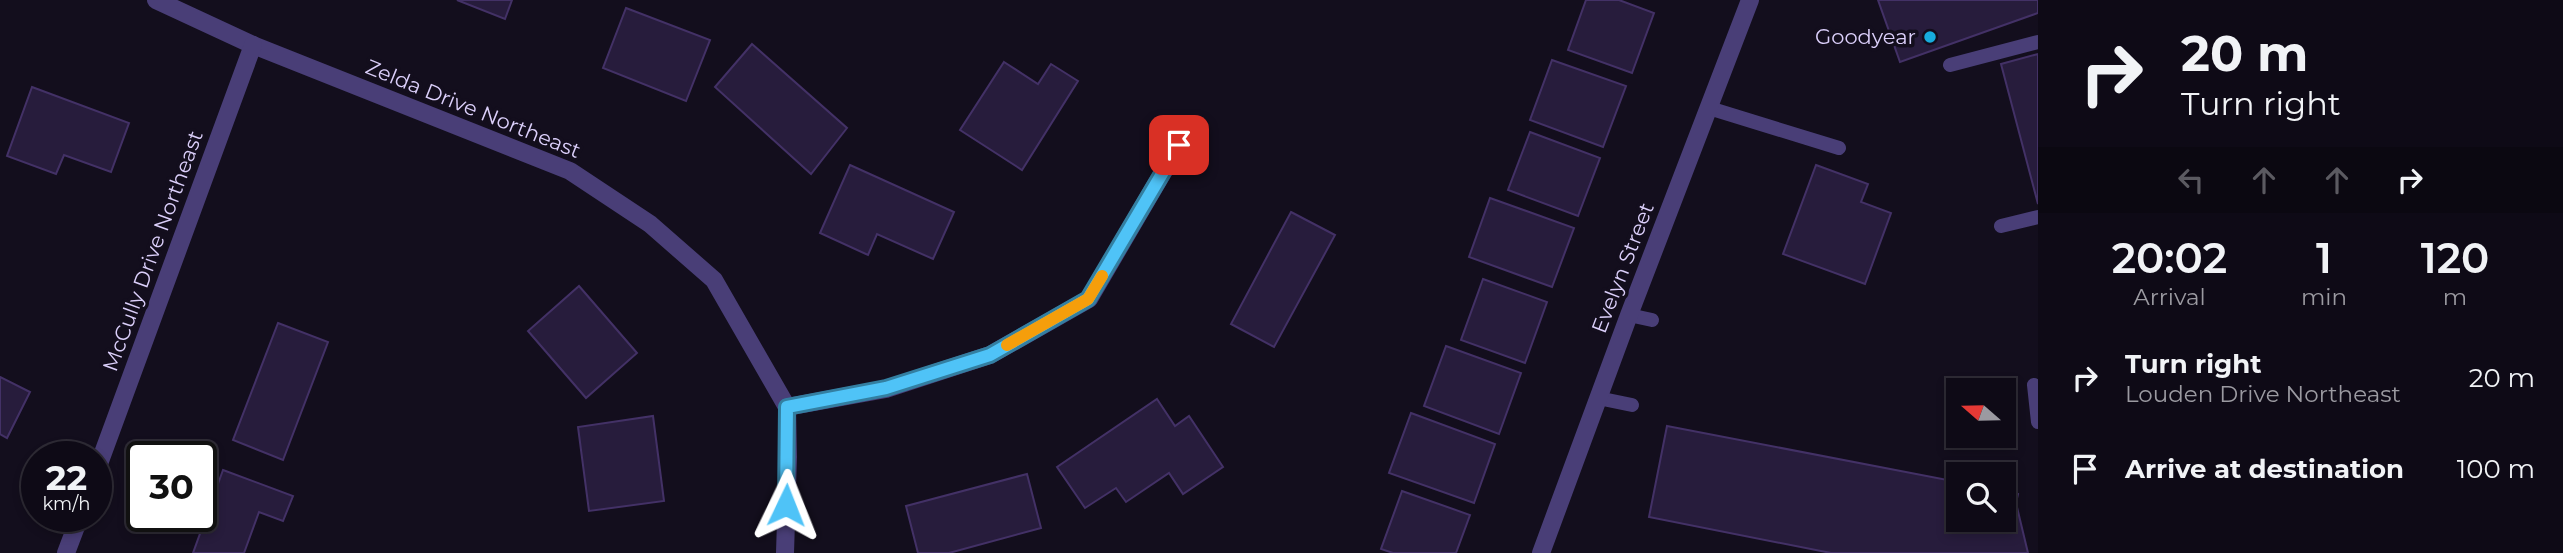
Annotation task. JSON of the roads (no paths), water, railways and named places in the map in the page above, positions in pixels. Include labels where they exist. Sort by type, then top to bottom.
[{"type":"street","name":"Zelda Drive Northeast","points":[[156,0],[253,45],[570,171],[650,224],[714,280],[787,407],[785,553]]},
{"type":"street","name":"Evelyn Street","points":[[1541,553],[1750,0]]},
{"type":"street","name":"McCully Drive Northeast","points":[[107,441],[253,45]]},
{"type":"street","points":[[787,407],[886,388],[990,355],[1088,299],[1179,145]]},
{"type":"street","points":[[66,553],[74,532]]},
{"type":"lane","points":[[1950,65],[2038,43]]},
{"type":"lane","points":[[1709,108],[1839,148]]},
{"type":"lane","points":[[2001,226],[2038,217]]},
{"type":"lane","points":[[1629,315],[1652,320]]},
{"type":"lane","points":[[2034,385],[2038,422]]},
{"type":"lane","points":[[1598,398],[1632,405]]},
{"type":"place","name":"Goodyear","points":[[1930,37]]}]
